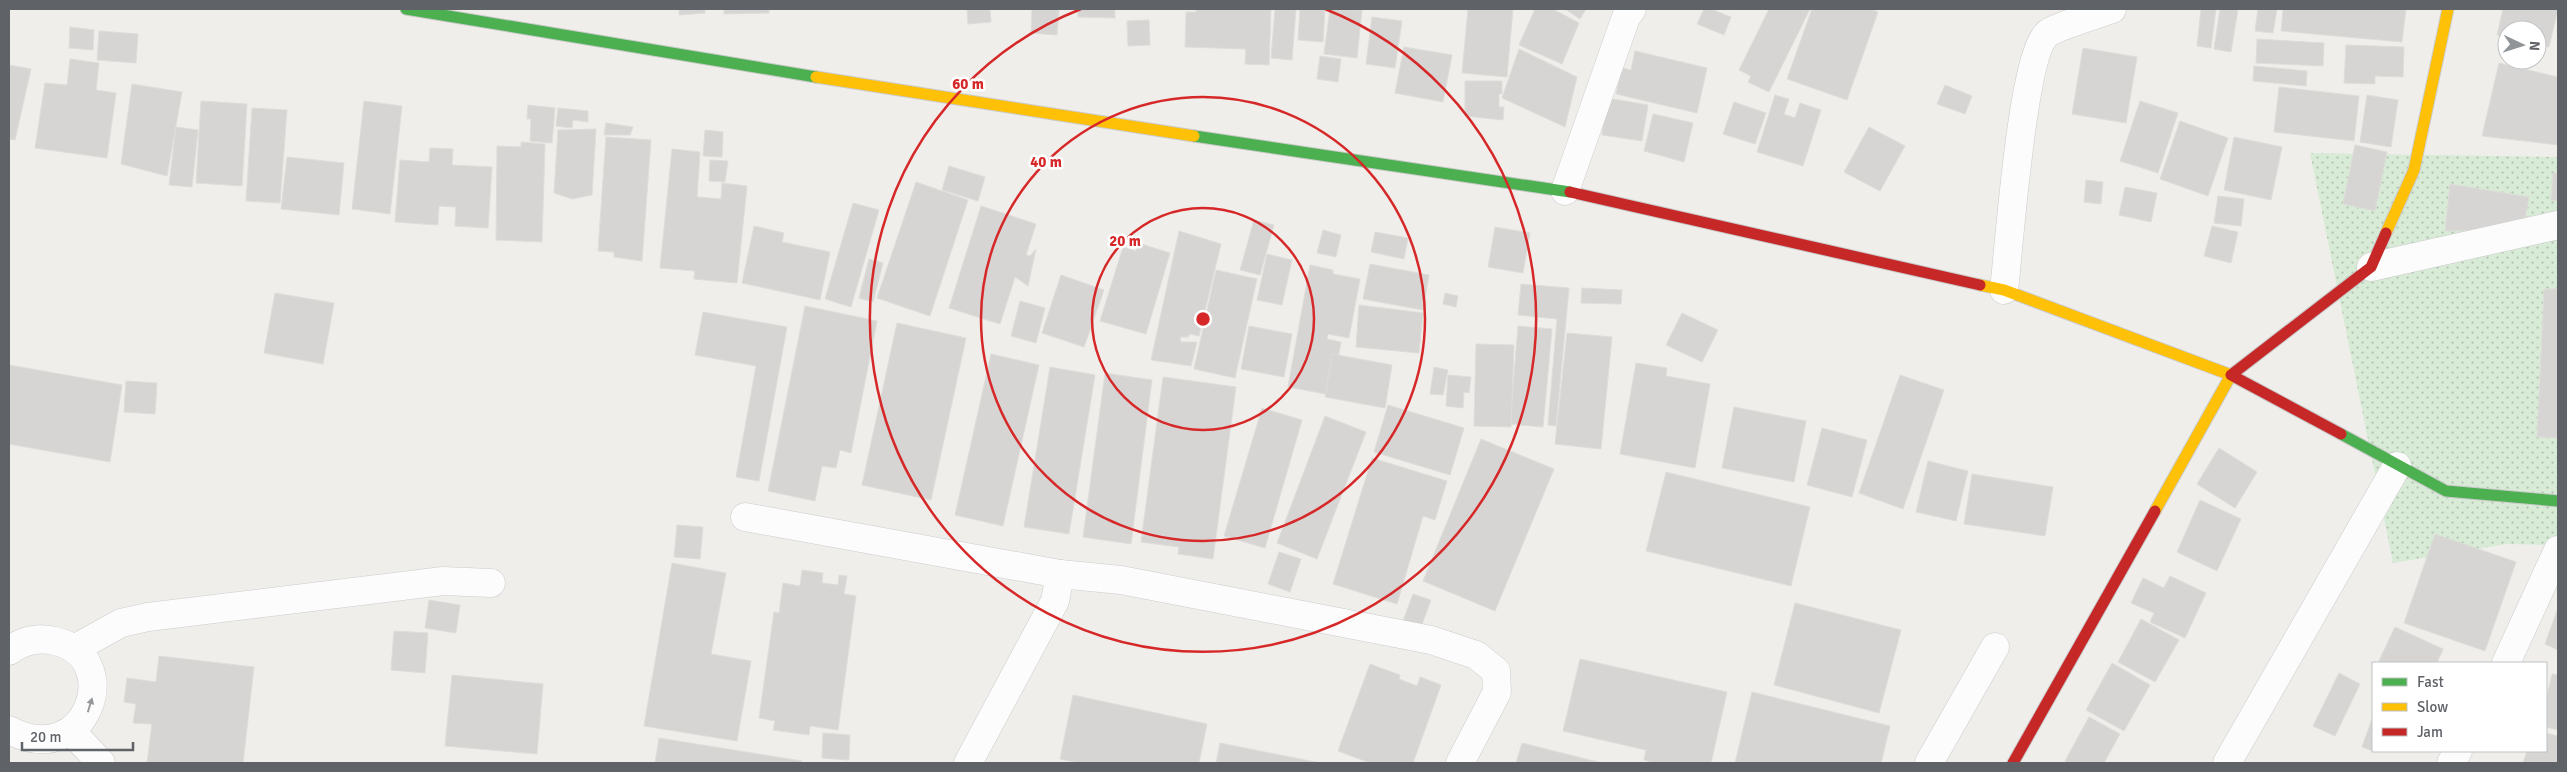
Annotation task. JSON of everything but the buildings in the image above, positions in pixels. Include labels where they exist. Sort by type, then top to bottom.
[{"type":"street","points":[[406,9],[734,64],[1565,192],[2004,290],[2231,375],[2446,491],[2558,501]]},
{"type":"street","points":[[1565,192],[1626,17],[1632,9]]},
{"type":"street","points":[[2004,290],[2027,91],[2036,54],[2048,33],[2112,9]]},
{"type":"street","points":[[2371,267],[2414,170],[2448,9]]},
{"type":"street","points":[[2013,763],[2231,375],[2371,267],[2558,225]]},
{"type":"street","points":[[2226,763],[2397,466]]},
{"type":"street","points":[[745,517],[1060,574],[1121,580],[1431,640],[1476,655],[1496,671],[1497,692],[1460,763]]},
{"type":"street","points":[[2506,662],[2558,550]]},
{"type":"street","points":[[968,763],[1055,601],[1060,574]]},
{"type":"street","points":[[74,650],[121,623],[148,616],[443,581],[491,583]]},
{"type":"street","points":[[9,651],[30,640],[45,638],[60,642],[74,650],[85,661],[91,675],[93,692],[91,707],[83,722],[72,732],[56,740],[39,742],[23,739],[9,730]]},
{"type":"street","points":[[1929,763],[1995,647]]},
{"type":"street","points":[[72,732],[101,763]]},
{"type":"street","points":[[2451,763],[2457,752]]},
{"type":"green space","points":[[2310,153],[2558,157],[2558,545],[2506,544],[2393,563]]},
{"type":"traffic: fast","points":[[406,9],[816,77]]},
{"type":"traffic: fast","points":[[1194,136],[1570,192]]},
{"type":"traffic: fast","points":[[2341,434],[2446,491],[2558,501]]},
{"type":"traffic: slow","points":[[2386,233],[2414,170],[2448,9]]},
{"type":"traffic: slow","points":[[816,77],[1194,136]]},
{"type":"traffic: slow","points":[[1980,285],[2004,290],[2231,375],[2155,511]]},
{"type":"traffic: jam","points":[[1570,192],[1980,285]]},
{"type":"traffic: jam","points":[[2341,434],[2231,375],[2371,267],[2386,233]]},
{"type":"traffic: jam","points":[[2013,763],[2155,511]]}]
